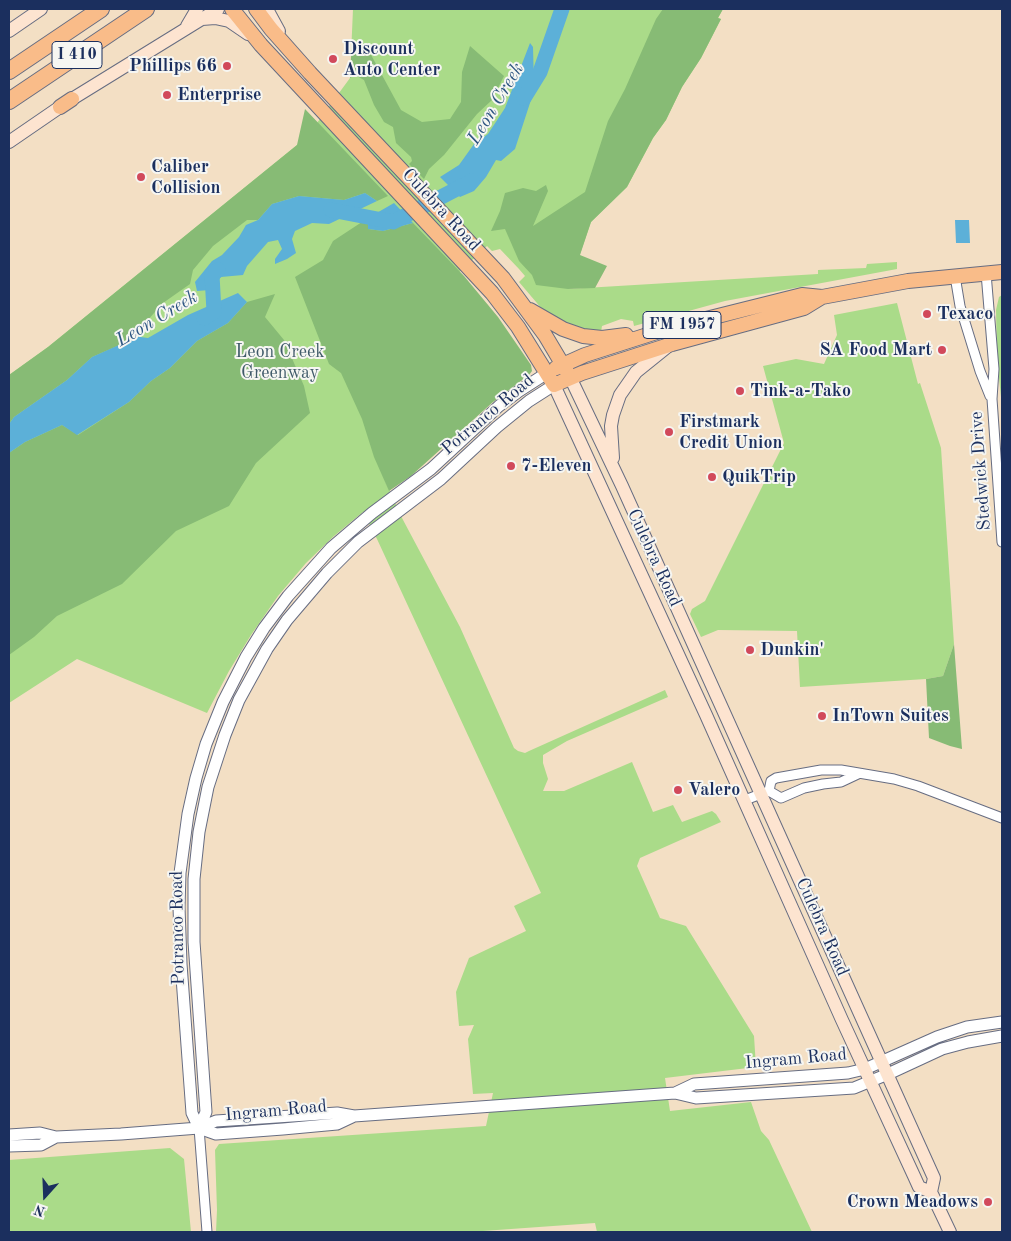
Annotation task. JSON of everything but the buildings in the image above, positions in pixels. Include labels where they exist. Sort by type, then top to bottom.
[{"type":"highway","name":"I 410","points":[[9,71],[101,9]]},
{"type":"highway","name":"I 410","points":[[9,101],[146,9]]},
{"type":"main road","points":[[9,31],[41,9]]},
{"type":"main road","points":[[9,142],[72,99],[184,30],[200,14],[218,9]]},
{"type":"main road","name":"Culebra Road","points":[[232,9],[255,39],[471,270],[510,316],[550,379],[745,800],[870,1082],[919,1186],[931,1192]]},
{"type":"main road","name":"Culebra Road","points":[[256,9],[271,29],[484,257],[524,306],[570,377],[765,793],[934,1178],[931,1192],[950,1232]]},
{"type":"main road","points":[[267,9],[289,48]]},
{"type":"main road","points":[[200,14],[229,21],[255,39]]},
{"type":"main road","name":"FM 1957","points":[[822,297],[908,281],[1002,272]]},
{"type":"main road","name":"Potranco Road","points":[[550,379],[563,365],[666,329],[802,295],[822,297]]},
{"type":"main road","name":"Potranco Road","points":[[550,379],[570,377],[672,344],[804,308],[822,297]]},
{"type":"main road","points":[[524,306],[552,324],[582,336],[607,338],[647,329],[666,329]]},
{"type":"main road","points":[[613,468],[611,426],[620,395],[636,372],[672,344]]},
{"type":"street","name":"Stedwick Drive","points":[[986,273],[994,369],[992,399],[999,470],[1002,542]]},
{"type":"street","name":"Stedwick Drive","points":[[955,276],[960,306],[980,371],[992,399]]},
{"type":"street","name":"Potranco Road","points":[[199,1128],[192,1113],[181,964],[180,873],[189,807],[200,762],[210,732],[230,686],[264,628],[288,596],[316,564],[349,532],[431,468],[499,406],[519,391],[550,379]]},
{"type":"street","name":"Potranco Road","points":[[199,1128],[206,1112],[193,922],[194,879],[198,839],[205,800],[215,762],[239,700],[267,649],[300,604],[326,573],[358,542],[441,479],[510,416],[534,397],[550,379]]},
{"type":"street","points":[[349,532],[358,542]]},
{"type":"street","points":[[246,657],[258,664]]},
{"type":"street","points":[[765,793],[771,781],[776,778],[821,770],[841,770],[894,779],[918,786],[1002,818]]},
{"type":"street","points":[[745,800],[765,793],[781,798],[804,788],[841,782],[858,774]]},
{"type":"street","points":[[181,964],[196,964]]},
{"type":"street","name":"Ingram Road","points":[[675,1094],[694,1084],[848,1073],[864,1069],[937,1037],[967,1027],[1002,1022]]},
{"type":"street","name":"Ingram Road","points":[[9,1135],[40,1133],[56,1137],[199,1128],[216,1121],[337,1113],[354,1116],[675,1094],[696,1098],[854,1088],[942,1049],[1002,1036]]},
{"type":"street","points":[[199,1128],[207,1232]]},
{"type":"street","name":"Ingram Road","points":[[9,1146],[41,1145],[56,1137]]},
{"type":"green space","name":"Leon Creek Greenway","points":[[353,9],[723,9],[718,18],[721,19],[701,58],[682,87],[666,120],[653,138],[627,187],[591,222],[568,289],[818,274],[818,270],[866,268],[867,264],[897,262],[897,269],[725,301],[634,326],[633,321],[621,319],[602,326],[601,332],[579,329],[564,323],[542,309],[519,282],[525,276],[519,269],[500,249],[492,251],[487,246],[452,279],[385,481],[402,518],[460,627],[514,748],[518,751],[525,753],[665,690],[668,697],[567,741],[543,755],[543,763],[548,779],[543,791],[564,791],[632,762],[653,812],[673,805],[682,822],[712,811],[721,822],[640,858],[637,866],[660,918],[686,926],[754,1036],[756,1067],[665,1078],[670,1111],[751,1102],[761,1131],[769,1140],[812,1232],[597,1232],[595,1223],[469,1232],[216,1232],[215,1150],[219,1144],[486,1126],[493,1093],[473,1094],[468,1039],[474,1025],[459,1026],[456,992],[469,958],[526,931],[514,906],[541,893],[363,512],[306,563],[278,596],[229,671],[207,713],[77,659],[9,703],[9,375],[48,347],[297,145],[317,123],[350,78]]},
{"type":"green space","points":[[663,9],[723,9],[718,18],[721,19],[701,58],[682,87],[666,120],[653,138],[627,187],[591,222],[580,255],[607,266],[595,288],[568,289],[536,285],[532,275],[519,261],[505,229],[491,231],[500,211],[505,193],[523,188],[536,191],[546,185],[548,191],[533,226],[585,192],[608,121],[625,89],[656,19]]},
{"type":"green space","points":[[352,40],[370,53],[401,110],[422,122],[450,119],[461,102],[462,72],[470,46],[504,76],[492,100],[477,114],[444,155],[429,169],[424,179],[409,164],[412,161],[411,157],[396,143],[393,127],[384,122],[374,105],[364,80],[355,75],[350,78]]},
{"type":"green space","points":[[305,109],[388,196],[377,201],[365,193],[344,200],[299,196],[272,204],[258,220],[247,220],[213,246],[193,270],[190,284],[163,303],[129,341],[92,357],[67,380],[14,417],[9,424],[9,375],[48,347],[297,145]]},
{"type":"green space","points":[[368,218],[368,229],[383,231],[413,223],[464,276],[498,317],[531,365],[532,371],[493,402],[411,476],[389,491],[374,457],[362,419],[341,373],[329,364],[295,277],[323,260],[333,241]]},
{"type":"green space","name":"Leon Creek Greenway","points":[[275,294],[265,317],[284,340],[304,386],[310,413],[256,463],[229,506],[176,531],[122,584],[57,616],[34,637],[9,655],[9,453],[25,442],[62,425],[78,435],[129,402],[151,381],[170,368],[197,341],[228,323],[247,302]]},
{"type":"green space","points":[[1002,295],[1002,407],[997,358],[996,310],[999,297]]},
{"type":"green space","points":[[897,303],[918,384],[920,383],[941,448],[954,644],[943,676],[926,679],[800,687],[797,631],[718,630],[701,637],[690,614],[692,609],[705,601],[784,443],[763,366],[796,359],[824,364],[837,335],[834,315]]},
{"type":"green space","points":[[954,644],[962,749],[929,738],[926,679],[943,676]]},
{"type":"green space","points":[[170,1148],[184,1159],[191,1232],[9,1232],[9,1160]]},
{"type":"water","points":[[530,43],[533,47],[534,86],[515,149],[501,161],[496,160],[486,177],[474,191],[460,197],[440,177],[459,165],[474,144],[488,134],[505,108]]},
{"type":"water","points":[[365,193],[377,201],[329,224],[312,223],[295,231],[292,239],[296,253],[287,259],[275,264],[275,259],[282,249],[278,240],[268,242],[247,266],[243,275],[221,277],[210,290],[197,291],[195,282],[212,261],[222,255],[239,237],[246,225],[258,220],[272,204],[299,196],[344,200]]},
{"type":"water","points":[[394,203],[413,223],[383,231],[368,229],[368,218]]},
{"type":"water","points":[[955,220],[969,220],[970,243],[956,243]]},
{"type":"water","points":[[238,293],[247,302],[228,323],[197,341],[170,368],[151,381],[129,402],[77,435],[62,425],[25,442],[9,453],[9,424],[14,417],[67,380],[92,357],[128,341],[133,336],[148,338],[188,315]]},
{"type":"waterway","name":"Leon Creek","points":[[524,98],[540,72],[562,9]]},
{"type":"waterway","name":"Leon Creek","points":[[331,210],[393,222],[472,181]]},
{"type":"waterway","name":"Leon Creek","points":[[204,318],[214,312],[212,275],[218,270]]},
{"type":"place","name":"Discount Auto Center","points":[[333,59]]},
{"type":"place","name":"Phillips 66","points":[[227,66]]},
{"type":"place","name":"Enterprise","points":[[167,95]]},
{"type":"place","name":"Caliber Collision","points":[[141,177]]},
{"type":"place","name":"Texaco","points":[[927,314]]},
{"type":"place","name":"SA Food Mart","points":[[942,350]]},
{"type":"place","name":"Tink-a-Tako","points":[[740,391]]},
{"type":"place","name":"Firstmark Credit Union","points":[[669,432]]},
{"type":"place","name":"7-Eleven","points":[[511,466]]},
{"type":"place","name":"QuikTrip","points":[[712,477]]},
{"type":"place","name":"Dunkin'","points":[[750,650]]},
{"type":"place","name":"InTown Suites","points":[[822,716]]},
{"type":"place","name":"Valero","points":[[678,790]]},
{"type":"place","name":"Crown Meadows","points":[[988,1202]]}]
